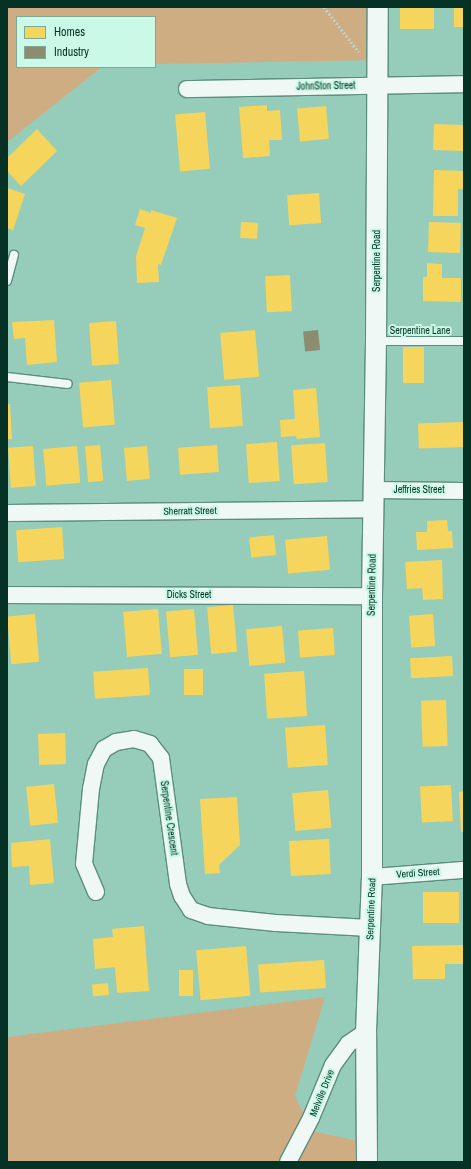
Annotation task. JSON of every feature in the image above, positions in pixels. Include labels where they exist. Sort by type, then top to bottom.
[{"type":"street","name":"Serpentine Road","points":[[367,1162],[366,1032],[372,877],[372,596],[376,341],[378,7]]},
{"type":"street","name":"JohnSton Street","points":[[187,89],[464,84]]},
{"type":"street","name":"Jeffries Street","points":[[374,500],[464,490]]},
{"type":"street","name":"Sherratt Street","points":[[7,513],[374,500]]},
{"type":"street","name":"Dicks Street","points":[[7,594],[372,596]]},
{"type":"street","name":"Serpentine Crescent","points":[[96,892],[84,864],[91,789],[96,764],[104,749],[116,742],[134,739],[150,744],[161,758],[178,884],[182,896],[191,910],[208,916],[276,923],[370,928]]},
{"type":"street","name":"Verdi Street","points":[[372,877],[464,870]]},
{"type":"street","name":"Melville Drive","points":[[288,1162],[311,1118],[333,1064],[348,1044],[366,1032]]},
{"type":"lane","points":[[7,281],[14,255]]},
{"type":"lane","name":"Serpentine Lane","points":[[376,341],[464,341]]},
{"type":"lane","points":[[7,377],[68,384]]},
{"type":"path","points":[[324,7],[358,52],[378,60]]},
{"type":"shaded area","points":[[7,7],[378,7],[378,60],[156,64],[156,16],[16,16],[16,68],[101,68],[7,142]]},
{"type":"shaded area","points":[[325,997],[295,1096],[312,1131],[367,1143],[367,1162],[7,1162],[7,1037]]},
{"type":"building: Homes","points":[[400,7],[434,7],[434,29],[400,29]]},
{"type":"building: Homes","points":[[454,7],[464,7],[464,27],[454,27]]},
{"type":"building: Homes","points":[[267,105],[267,111],[280,110],[282,140],[269,140],[270,156],[243,158],[239,107]]},
{"type":"building: Homes","points":[[326,106],[329,139],[300,141],[297,109]]},
{"type":"building: Homes","points":[[205,112],[210,169],[180,171],[175,115]]},
{"type":"building: Homes","points":[[434,124],[464,125],[463,151],[433,150]]},
{"type":"building: Homes","points":[[37,129],[57,151],[21,186],[7,171],[7,158]]},
{"type":"building: Homes","points":[[434,170],[464,171],[464,189],[458,189],[458,216],[433,216]]},
{"type":"building: Homes","points":[[7,188],[25,194],[13,230],[7,228]]},
{"type":"building: Homes","points":[[319,193],[321,223],[289,225],[287,195]]},
{"type":"building: Homes","points":[[140,209],[151,213],[151,210],[177,218],[161,265],[158,264],[159,282],[137,283],[136,256],[145,228],[135,225]]},
{"type":"building: Homes","points":[[241,222],[258,223],[257,239],[240,238]]},
{"type":"building: Homes","points":[[429,222],[461,223],[460,253],[428,252]]},
{"type":"building: Homes","points":[[427,263],[442,264],[442,278],[461,278],[461,302],[423,301],[423,277],[427,277]]},
{"type":"building: Homes","points":[[290,275],[292,311],[267,312],[265,276]]},
{"type":"building: Homes","points":[[54,320],[57,362],[27,365],[25,338],[14,339],[12,322]]},
{"type":"building: Homes","points":[[116,321],[119,364],[92,366],[89,323]]},
{"type":"building: Homes","points":[[255,330],[259,377],[224,380],[220,333]]},
{"type":"building: Homes","points":[[403,347],[424,347],[424,383],[403,383]]},
{"type":"building: Homes","points":[[111,380],[115,425],[83,428],[79,383]]},
{"type":"building: Homes","points":[[240,385],[243,426],[210,428],[207,387]]},
{"type":"building: Homes","points":[[316,388],[320,437],[297,439],[296,436],[281,437],[280,420],[295,419],[293,390]]},
{"type":"building: Homes","points":[[7,404],[10,404],[12,439],[7,439]]},
{"type":"building: Homes","points":[[463,422],[464,447],[419,449],[418,424]]},
{"type":"building: Homes","points":[[277,442],[280,481],[249,483],[246,444]]},
{"type":"building: Homes","points":[[325,443],[328,482],[294,484],[291,445]]},
{"type":"building: Homes","points":[[100,445],[103,481],[88,482],[85,446]]},
{"type":"building: Homes","points":[[217,445],[219,472],[180,475],[178,448]]},
{"type":"building: Homes","points":[[33,446],[36,486],[11,488],[8,448]]},
{"type":"building: Homes","points":[[77,446],[80,483],[46,486],[43,449]]},
{"type":"building: Homes","points":[[147,446],[150,479],[127,481],[124,448]]},
{"type":"building: Homes","points":[[447,520],[448,531],[452,531],[453,548],[417,550],[416,532],[427,532],[427,521]]},
{"type":"building: Homes","points":[[62,527],[64,559],[18,562],[16,530]]},
{"type":"building: Homes","points":[[274,535],[276,555],[251,558],[249,538]]},
{"type":"building: Homes","points":[[327,536],[330,570],[288,574],[285,540]]},
{"type":"building: Homes","points":[[442,560],[443,599],[423,600],[422,588],[407,589],[405,562]]},
{"type":"building: Homes","points":[[233,605],[237,652],[211,654],[207,607]]},
{"type":"building: Homes","points":[[158,609],[162,654],[127,657],[123,612]]},
{"type":"building: Homes","points":[[194,609],[198,655],[170,657],[166,611]]},
{"type":"building: Homes","points":[[35,614],[39,662],[11,664],[7,616]]},
{"type":"building: Homes","points":[[433,614],[435,646],[411,648],[409,616]]},
{"type":"building: Homes","points":[[282,626],[285,663],[249,666],[246,629]]},
{"type":"building: Homes","points":[[333,628],[335,655],[300,657],[298,630]]},
{"type":"building: Homes","points":[[452,656],[453,676],[411,678],[410,658]]},
{"type":"building: Homes","points":[[148,668],[150,695],[95,699],[93,672]]},
{"type":"building: Homes","points":[[184,669],[203,669],[203,695],[184,695]]},
{"type":"building: Homes","points":[[304,671],[307,716],[267,719],[264,674]]},
{"type":"building: Homes","points":[[446,700],[448,746],[423,747],[421,701]]},
{"type":"building: Homes","points":[[325,725],[328,765],[288,768],[285,728]]},
{"type":"building: Homes","points":[[65,733],[66,764],[39,765],[38,734]]},
{"type":"building: Homes","points":[[54,784],[58,823],[30,826],[26,787]]},
{"type":"building: Homes","points":[[451,785],[453,821],[422,823],[420,787]]},
{"type":"building: Homes","points":[[328,790],[331,828],[295,831],[292,793]]},
{"type":"building: Homes","points":[[464,791],[464,832],[461,832],[459,792]]},
{"type":"building: Homes","points":[[237,797],[240,845],[219,865],[220,873],[205,874],[200,799]]},
{"type":"building: Homes","points":[[50,839],[54,883],[30,885],[29,866],[12,867],[11,843]]},
{"type":"building: Homes","points":[[329,839],[331,874],[291,876],[289,841]]},
{"type":"building: Homes","points":[[423,892],[459,892],[459,923],[423,923]]},
{"type":"building: Homes","points":[[144,926],[149,991],[117,993],[115,967],[95,969],[93,939],[113,937],[112,929]]},
{"type":"building: Homes","points":[[463,945],[463,964],[445,964],[445,979],[413,979],[412,946]]},
{"type":"building: Homes","points":[[246,946],[250,996],[201,1000],[196,950]]},
{"type":"building: Homes","points":[[324,960],[326,988],[260,993],[258,965]]},
{"type":"building: Homes","points":[[179,970],[193,970],[193,996],[179,996]]},
{"type":"building: Homes","points":[[108,983],[109,995],[93,996],[92,984]]},
{"type":"building: Industry","points":[[318,330],[320,350],[305,351],[303,332]]}]
